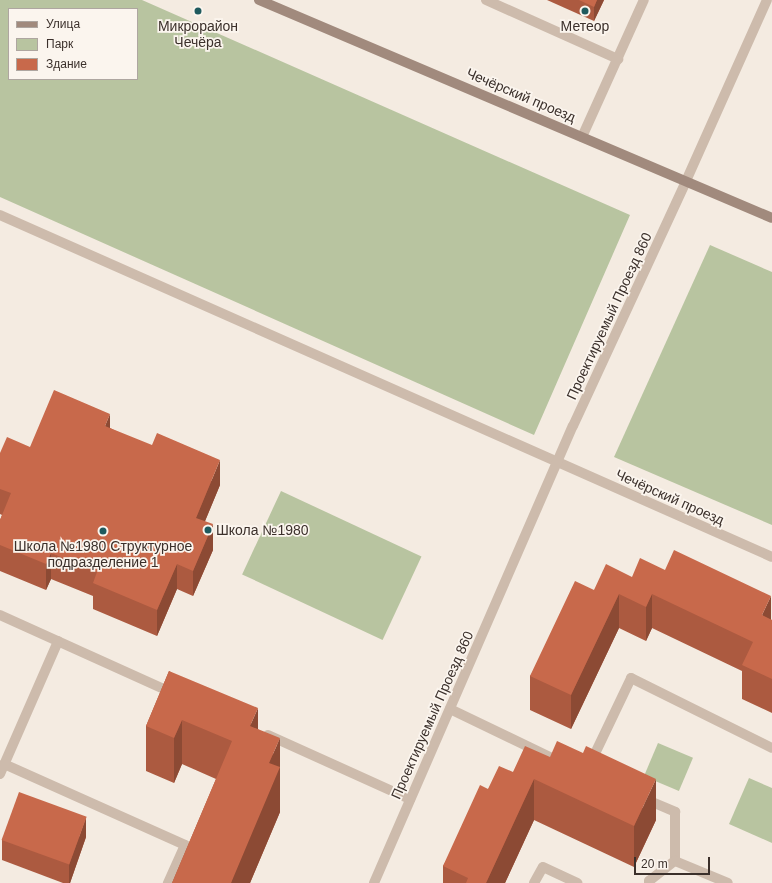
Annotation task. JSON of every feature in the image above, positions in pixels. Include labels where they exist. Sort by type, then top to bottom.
[{"type":"main road","name":"Чечёрский проезд","points":[[259,0],[686,180],[772,218]]},
{"type":"street","points":[[486,0],[618,59]]},
{"type":"street","points":[[582,137],[644,0]]},
{"type":"street","name":"Проектируемый Проезд 860","points":[[374,883],[557,463],[767,0]]},
{"type":"street","name":"Чечёрский проезд","points":[[0,215],[772,557]]},
{"type":"street","points":[[0,615],[182,696]]},
{"type":"street","points":[[58,641],[2,769],[185,845],[168,883]]},
{"type":"street","points":[[585,774],[631,678],[772,748]]},
{"type":"street","points":[[450,709],[571,767]]},
{"type":"street","points":[[262,733],[410,799]]},
{"type":"street","points":[[634,794],[675,812],[675,861]]},
{"type":"street","points":[[649,883],[649,881],[675,861]]},
{"type":"street","points":[[675,861],[728,883]]},
{"type":"street","points":[[534,883],[543,867],[577,883]]},
{"type":"green space","points":[[0,0],[142,0],[630,215],[534,435],[0,197]]},
{"type":"green space","points":[[710,245],[772,272],[772,525],[614,457]]},
{"type":"green space","points":[[281,491],[421,557],[383,640],[242,574]]},
{"type":"green space","points":[[658,743],[693,758],[679,791],[644,776]]},
{"type":"green space","points":[[749,778],[772,788],[772,843],[729,824]]},
{"type":"building","points":[[579,0],[597,0],[594,7]]},
{"type":"building","name":"Школа №1980 Структурное подразделение 1","points":[[54,390],[110,414],[105,426],[152,445],[157,433],[220,460],[196,518],[213,524],[193,571],[177,564],[157,610],[93,583],[97,572],[51,553],[46,564],[0,545],[0,520],[11,493],[0,489],[0,453],[7,437],[30,447]]},
{"type":"building","points":[[674,550],[771,596],[762,615],[772,620],[772,679],[742,665],[753,642],[652,594],[646,607],[619,594],[571,695],[530,676],[575,581],[594,590],[606,564],[632,577],[640,558],[665,570]]},
{"type":"building","points":[[169,671],[258,708],[250,726],[280,738],[269,763],[280,767],[231,883],[172,883],[232,741],[182,720],[174,738],[146,726]]},
{"type":"building","points":[[557,741],[583,753],[586,746],[656,779],[634,826],[534,779],[486,883],[466,883],[468,878],[443,866],[480,785],[488,789],[499,766],[513,772],[525,746],[550,757]]},
{"type":"building","points":[[19,792],[87,817],[69,865],[2,840]]},
{"type":"place","name":"Микрорайон Чечёра","points":[[198,11]]},
{"type":"place","name":"Метеор","points":[[585,11]]},
{"type":"place","name":"Школа №1980","points":[[208,530]]},
{"type":"place","name":"Школа №1980 Структурное подразделение 1","points":[[103,531]]}]
